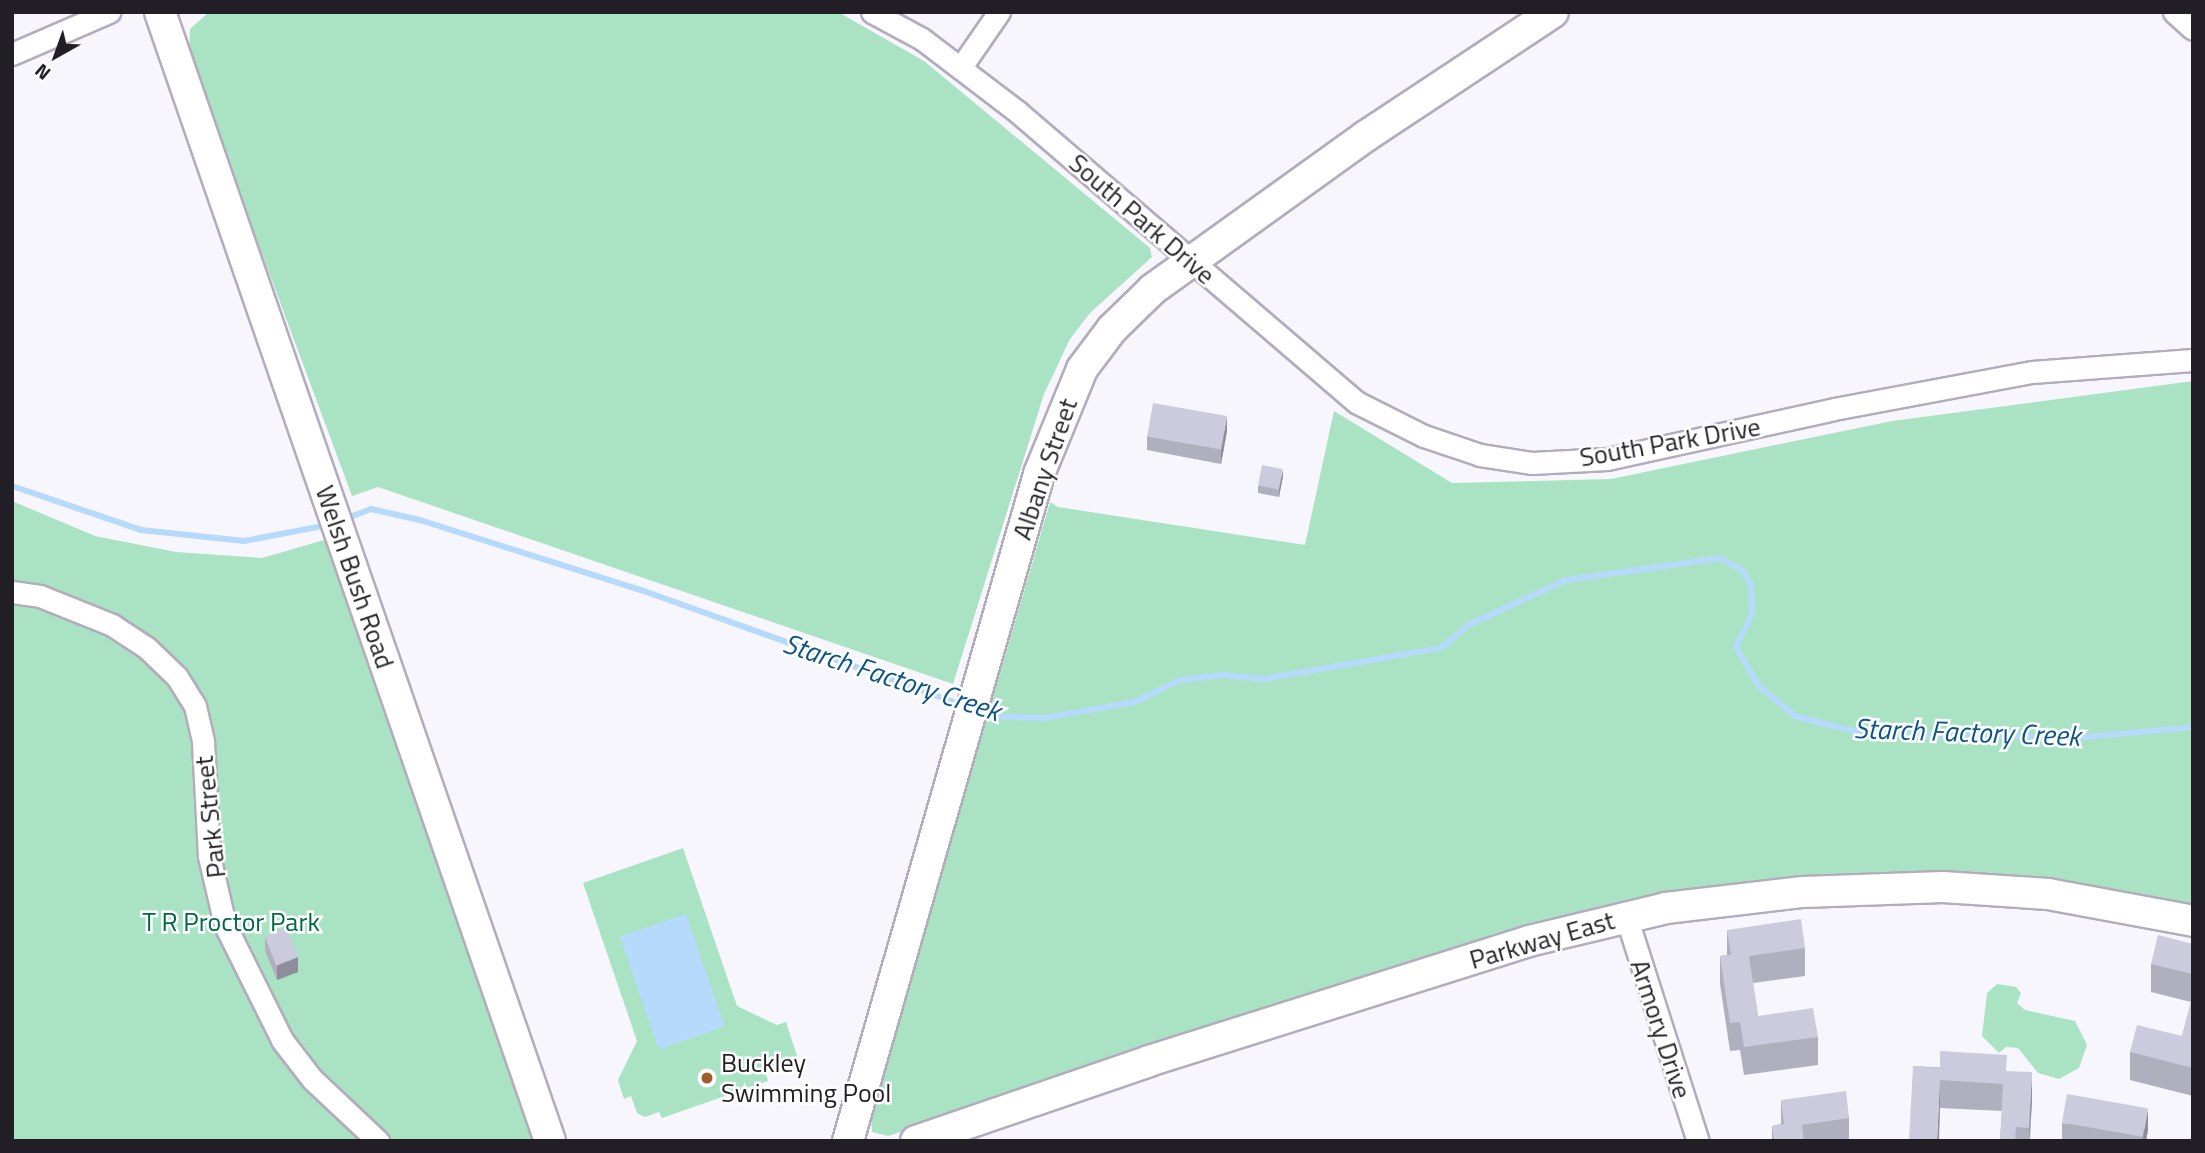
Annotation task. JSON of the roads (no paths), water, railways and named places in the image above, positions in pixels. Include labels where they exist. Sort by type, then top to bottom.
[{"type":"street","points":[[12,54],[108,12]]},
{"type":"street","name":"Welsh Bush Road","points":[[160,12],[550,1141]]},
{"type":"street","name":"South Park Drive","points":[[872,12],[961,67],[1356,402],[1424,436],[1480,455],[1532,463],[1607,458],[1834,409],[2032,372],[2193,360]]},
{"type":"street","points":[[961,67],[999,12]]},
{"type":"street","name":"Albany Street","points":[[848,1141],[1039,474],[1066,401],[1112,329],[1153,289],[1366,136],[1553,12]]},
{"type":"street","points":[[2174,12],[2193,29]]},
{"type":"street","name":"Park Street","points":[[12,592],[40,596],[112,625],[147,648],[177,677],[195,706],[203,742],[209,856],[225,925],[282,1040],[313,1079],[379,1141]]},
{"type":"street","name":"Parkway East","points":[[916,1141],[1149,1061],[1529,941],[1626,916],[1803,892],[1943,887],[2048,894],[2193,921]]},
{"type":"street","name":"Armory Drive","points":[[1626,916],[1698,1141]]},
{"type":"water","points":[[686,914],[725,1027],[659,1049],[620,937]]},
{"type":"waterway","name":"Starch Factory Creek","points":[[12,486],[141,530],[244,541],[328,525]]},
{"type":"waterway","name":"Starch Factory Creek","points":[[345,519],[371,509],[420,520],[644,591],[965,706]]},
{"type":"waterway","name":"Starch Factory Creek","points":[[979,710],[1003,717],[1045,718],[1135,702],[1180,680],[1222,675],[1263,679],[1441,648],[1468,625],[1566,580],[1720,558],[1742,570],[1751,585],[1752,614],[1736,647],[1759,686],[1795,716],[1861,733],[1952,736],[2086,737],[2193,727]]},
{"type":"place","name":"Buckley Swimming Pool","points":[[707,1078]]},
{"type":"park label","name":"T R Proctor Park","points":[[231,922]]}]
